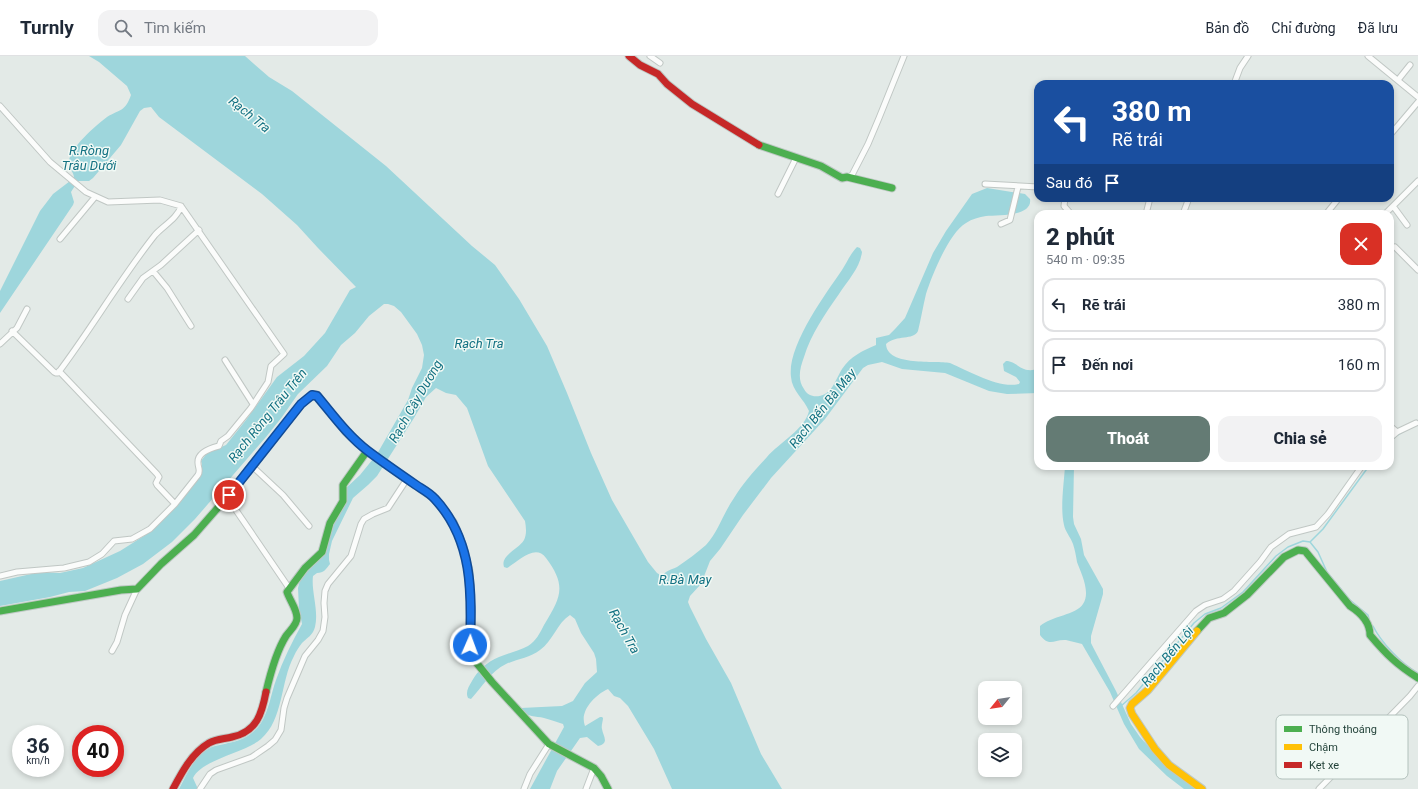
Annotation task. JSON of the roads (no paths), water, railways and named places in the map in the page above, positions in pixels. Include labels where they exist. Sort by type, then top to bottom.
[{"type":"street","points":[[629,56],[658,74],[667,84],[692,104],[722,124],[759,145],[821,166],[842,178],[847,177],[892,188]]},
{"type":"street","points":[[650,56],[660,63]]},
{"type":"street","points":[[847,177],[852,175],[868,144],[904,56]]},
{"type":"street","points":[[1236,80],[1240,68],[1248,56]]},
{"type":"street","points":[[1368,56],[1418,97]]},
{"type":"street","points":[[1398,80],[1410,65]]},
{"type":"street","points":[[1394,130],[1418,102]]},
{"type":"street","points":[[0,106],[50,162],[86,192],[95,197],[108,202],[160,200],[181,206],[284,355],[271,366],[268,382],[254,404],[228,436],[221,441],[219,446],[208,449],[201,456],[198,463],[200,468],[199,473],[174,504],[150,529],[132,539],[114,541],[102,554],[89,562],[64,568],[17,572],[0,576]]},
{"type":"street","points":[[778,194],[796,158]]},
{"type":"street","points":[[1389,210],[1418,181]]},
{"type":"street","points":[[985,184],[1018,189],[1034,187]]},
{"type":"street","points":[[1001,224],[1010,220],[1018,189]]},
{"type":"street","points":[[60,239],[95,197]]},
{"type":"street","points":[[1329,210],[1336,202]]},
{"type":"street","points":[[12,331],[56,374],[111,298],[128,270],[161,229],[179,213],[181,206]]},
{"type":"street","points":[[1393,206],[1407,225]]},
{"type":"street","points":[[128,299],[143,278],[199,230]]},
{"type":"street","points":[[1395,247],[1418,270]]},
{"type":"street","points":[[153,271],[167,288],[191,326]]},
{"type":"street","points":[[0,344],[12,331],[17,328],[27,309]]},
{"type":"street","points":[[225,360],[254,404]]},
{"type":"street","points":[[59,371],[157,474],[159,477],[156,482],[157,485],[174,504]]},
{"type":"street","points":[[112,651],[117,642],[125,615],[137,589],[161,564],[194,535],[227,497],[301,404],[312,395],[317,396],[346,432],[368,452],[434,498],[453,522],[463,547],[469,571],[471,616],[470,645],[471,654],[476,664],[550,744],[594,768],[601,776],[608,789]]},
{"type":"street","points":[[1394,435],[1417,423]]},
{"type":"street","points":[[173,789],[184,769],[201,748],[217,740],[234,738],[247,731],[260,716],[269,683],[285,639],[293,629],[297,618],[295,608],[288,598],[287,592],[305,568],[322,552],[330,523],[343,501],[343,485],[368,452]]},
{"type":"street","points":[[252,466],[283,496],[310,526]]},
{"type":"street","points":[[1113,705],[1196,611],[1234,591],[1260,562],[1271,546],[1289,534],[1316,527],[1328,514],[1359,470]]},
{"type":"street","points":[[200,789],[210,774],[216,770],[252,757],[275,740],[281,730],[287,698],[305,656],[318,640],[323,631],[325,617],[325,590],[328,584],[351,556],[364,519],[388,508],[407,479]]},
{"type":"street","points":[[227,497],[289,588]]},
{"type":"street","points":[[1202,789],[1169,765],[1155,749],[1132,714],[1130,708],[1132,704],[1148,690],[1202,624],[1209,618],[1224,613],[1247,595],[1284,557],[1298,550],[1304,552],[1350,606],[1355,608],[1362,616],[1370,627],[1370,635],[1387,655],[1418,678]]},
{"type":"street","points":[[0,611],[121,590],[137,589]]},
{"type":"street","points":[[1391,715],[1418,686]]},
{"type":"street","points":[[524,789],[530,774],[550,744]]},
{"type":"street","points":[[586,789],[594,768]]},
{"type":"street","points":[[1319,789],[1329,779]]},
{"type":"water","name":"Rạch Tra","points":[[89,56],[245,56],[269,77],[292,91],[386,166],[472,246],[495,265],[519,299],[547,346],[612,500],[648,562],[657,573],[662,576],[667,571],[677,567],[696,554],[706,545],[745,482],[772,452],[797,430],[807,418],[809,411],[796,391],[791,377],[791,365],[795,351],[801,336],[817,307],[857,247],[860,248],[862,252],[859,263],[819,324],[810,340],[801,365],[800,381],[806,392],[813,396],[822,395],[828,392],[842,369],[853,357],[876,345],[876,338],[889,335],[905,318],[933,253],[946,231],[972,194],[987,188],[1025,194],[1030,199],[1029,205],[1026,209],[1020,212],[973,219],[960,228],[947,245],[932,276],[926,294],[918,331],[912,336],[895,339],[886,344],[888,351],[894,356],[913,361],[950,363],[993,382],[1002,384],[1019,384],[1020,382],[1016,377],[1004,371],[1003,364],[1006,361],[1014,363],[1023,369],[1034,370],[1034,393],[1007,394],[989,391],[945,373],[902,369],[882,362],[868,365],[863,368],[825,419],[771,478],[710,561],[701,584],[690,596],[688,602],[690,607],[731,683],[761,754],[782,789],[672,789],[654,749],[628,706],[620,698],[614,696],[608,689],[593,699],[584,715],[585,726],[600,717],[603,718],[602,728],[605,739],[604,743],[598,746],[587,737],[580,738],[557,771],[550,789],[530,789],[564,727],[563,724],[526,714],[520,710],[521,708],[562,706],[573,701],[585,683],[597,672],[596,659],[575,619],[570,615],[540,650],[532,655],[510,662],[501,667],[491,675],[471,699],[468,698],[467,691],[474,677],[483,667],[495,659],[528,646],[536,639],[558,599],[559,584],[553,568],[542,554],[537,552],[526,555],[507,568],[504,567],[507,556],[522,543],[525,538],[525,521],[488,466],[467,408],[456,395],[446,393],[436,388],[426,397],[377,476],[353,498],[332,541],[329,554],[330,564],[326,569],[313,576],[316,614],[315,627],[295,654],[286,677],[278,711],[268,731],[254,744],[214,761],[198,771],[193,778],[198,789],[179,789],[195,761],[204,751],[214,746],[242,739],[254,731],[264,718],[282,665],[302,624],[299,609],[298,588],[301,576],[313,565],[331,525],[339,515],[346,488],[360,475],[377,454],[408,400],[422,368],[424,355],[422,345],[417,334],[401,312],[394,306],[388,304],[384,304],[369,316],[355,333],[341,345],[327,366],[298,394],[266,437],[195,519],[172,542],[143,564],[117,578],[85,591],[69,592],[0,606],[0,581],[40,572],[60,573],[83,568],[120,551],[147,534],[176,506],[202,473],[201,461],[207,453],[226,445],[277,377],[304,356],[325,333],[350,290],[356,287],[297,225],[262,194],[159,117],[151,107],[144,108],[140,111],[121,145],[93,178],[89,181],[78,181],[71,192],[74,202],[73,205],[0,313],[0,291],[40,211],[53,194],[74,178],[69,163],[70,156],[84,137],[97,125],[107,117],[122,109],[127,104],[131,95],[127,86],[99,62]]},
{"type":"water","points":[[1065,470],[1074,470],[1074,524],[1081,539],[1084,555],[1103,589],[1103,594],[1091,636],[1091,643],[1131,724],[1140,737],[1159,758],[1199,789],[1184,789],[1167,776],[1139,749],[1124,724],[1110,692],[1082,644],[1066,640],[1049,642],[1043,639],[1040,635],[1040,626],[1050,620],[1080,608],[1086,594],[1086,588],[1077,562],[1074,546],[1065,527],[1062,503]]},
{"type":"waterway","points":[[1394,437],[1406,430]]},
{"type":"waterway","points":[[1310,542],[1323,529],[1366,470]]},
{"type":"waterway","name":"Rạch Bến Lội","points":[[1121,706],[1136,693],[1194,623],[1205,614],[1221,608],[1243,592],[1276,556],[1288,547],[1303,541],[1310,542],[1318,552],[1327,572],[1350,600],[1368,615],[1369,619]]},
{"type":"waterway","name":"Rạch Bến Lội","points":[[1373,626],[1381,639],[1392,652],[1418,673]]},
{"type":"water label","name":"R.Ròng Trâu Dưới","points":[[89,158]]},
{"type":"water label","name":"Rạch Cây Dương","points":[[415,401]]},
{"type":"water label","name":"Rạch Bến Bà May","points":[[822,408]]},
{"type":"water label","name":"Rạch Ròng Trâu Trên","points":[[267,415]]},
{"type":"water label","name":"R.Bà May","points":[[685,579]]}]
